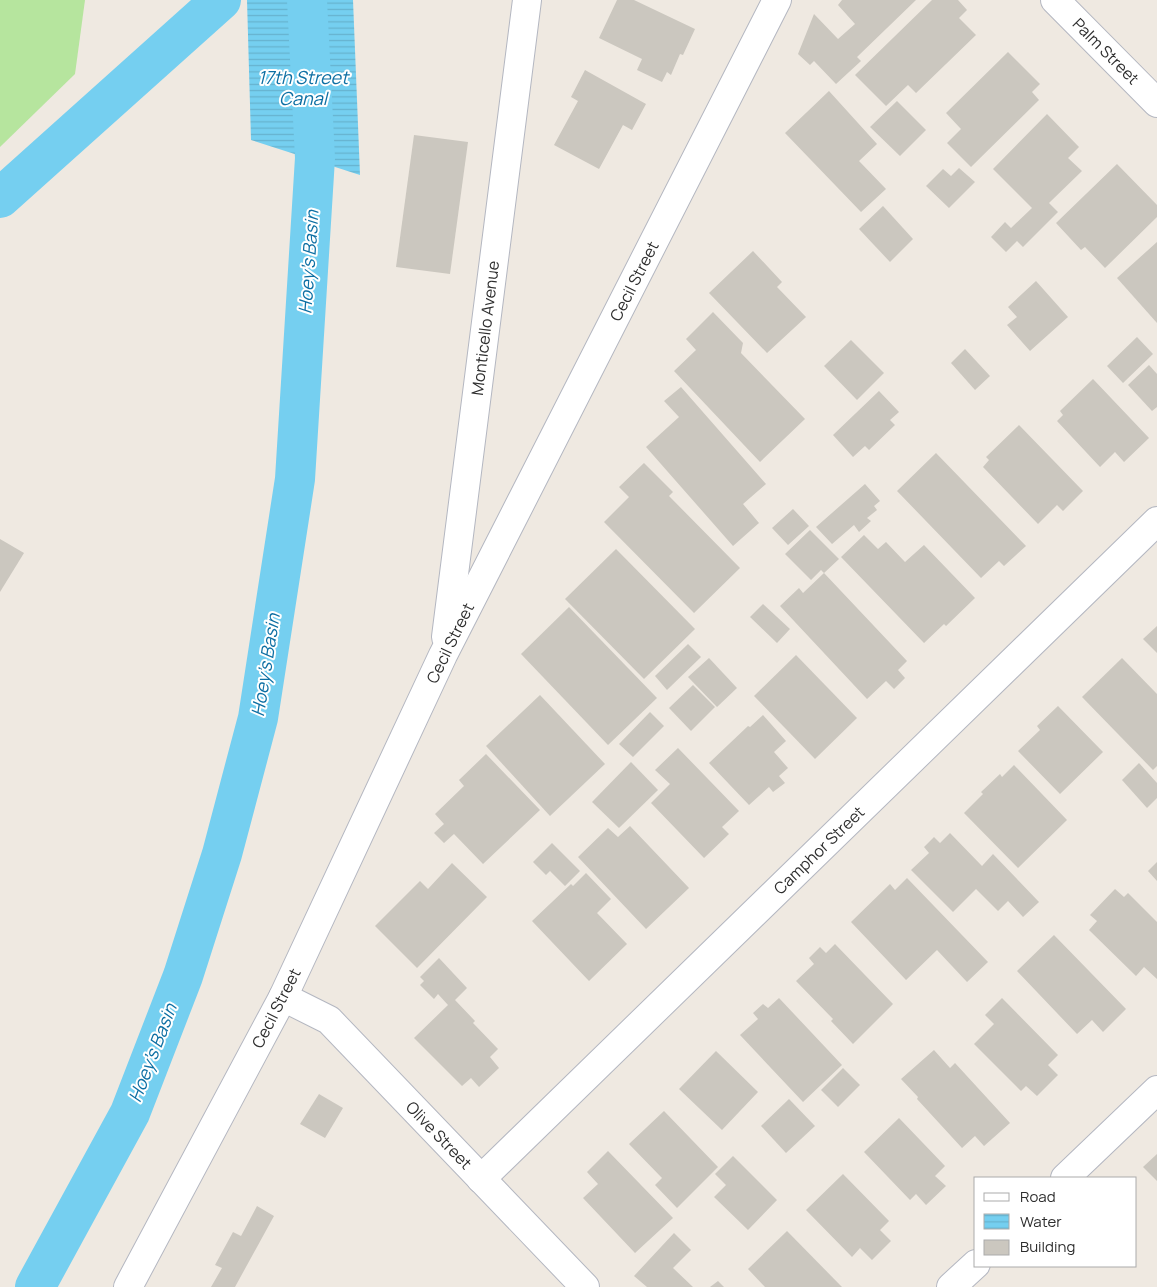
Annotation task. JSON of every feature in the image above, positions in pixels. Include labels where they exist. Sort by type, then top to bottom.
[{"type":"street","name":"Monticello Avenue","points":[[443,655],[527,0]]},
{"type":"street","name":"Cecil Street","points":[[128,1287],[283,996],[443,655],[777,0]]},
{"type":"street","name":"Palm Street","points":[[1055,0],[1157,103]]},
{"type":"street","name":"Camphor Street","points":[[481,1179],[1157,521]]},
{"type":"street","name":"Olive Street","points":[[283,996],[329,1020],[585,1287]]},
{"type":"street","points":[[1066,1177],[1157,1090]]},
{"type":"street","points":[[951,1287],[974,1266]]},
{"type":"green space","points":[[0,0],[85,0],[75,74],[0,147]]},
{"type":"water","name":"17th Street Canal","points":[[247,0],[353,0],[360,175],[251,140]]},
{"type":"building","points":[[617,0],[634,0],[695,29],[683,55],[680,54],[671,75],[667,72],[662,82],[637,70],[642,59],[599,38]]},
{"type":"building","points":[[842,0],[916,0],[857,57],[861,61],[836,84],[814,61],[810,65],[798,54],[814,14],[838,39],[855,24],[838,5]]},
{"type":"building","points":[[932,0],[958,0],[967,10],[959,18],[976,35],[916,93],[908,85],[886,106],[855,75]]},
{"type":"building","points":[[1008,52],[1040,84],[1032,92],[1039,100],[971,167],[947,143],[961,129],[946,113]]},
{"type":"building","points":[[585,70],[646,104],[632,130],[623,125],[599,169],[554,145],[578,101],[571,97]]},
{"type":"building","points":[[829,91],[877,144],[859,161],[886,189],[861,212],[785,133]]},
{"type":"building","points":[[897,101],[926,130],[900,156],[870,127]]},
{"type":"building","points":[[1047,114],[1079,147],[1068,158],[1082,171],[1049,203],[1058,212],[1023,247],[1017,241],[1006,252],[991,237],[1005,222],[1011,228],[1032,208],[993,169]]},
{"type":"building","points":[[414,135],[468,142],[450,274],[396,267]]},
{"type":"building","points":[[1117,164],[1157,205],[1157,217],[1105,268],[1085,247],[1081,250],[1056,223]]},
{"type":"building","points":[[959,168],[975,182],[949,208],[926,186],[943,169],[951,176]]},
{"type":"building","points":[[883,206],[913,239],[890,262],[859,229]]},
{"type":"building","points":[[1157,242],[1157,323],[1117,278]]},
{"type":"building","points":[[753,251],[782,282],[777,287],[806,317],[767,353],[709,293]]},
{"type":"building","points":[[1036,281],[1068,317],[1030,351],[1007,325],[1017,317],[1008,307]]},
{"type":"building","points":[[713,312],[743,343],[741,353],[805,419],[760,462],[674,371],[696,350],[686,339]]},
{"type":"building","points":[[1137,337],[1153,354],[1123,383],[1107,366]]},
{"type":"building","points":[[851,340],[884,373],[857,400],[824,366]]},
{"type":"building","points":[[965,349],[990,376],[975,390],[951,363]]},
{"type":"building","points":[[1149,365],[1157,374],[1157,407],[1152,411],[1128,385]]},
{"type":"building","points":[[1093,379],[1149,438],[1124,462],[1115,452],[1100,467],[1057,421],[1063,415],[1060,411]]},
{"type":"building","points":[[681,387],[766,484],[743,504],[759,523],[733,546],[646,447],[679,417],[664,401]]},
{"type":"building","points":[[879,391],[899,412],[890,420],[895,425],[869,450],[865,446],[853,457],[833,435]]},
{"type":"building","points":[[1019,425],[1083,491],[1063,511],[1057,505],[1038,524],[983,467],[989,460],[986,457]]},
{"type":"building","points":[[936,453],[1026,546],[1004,566],[999,561],[981,578],[897,491]]},
{"type":"building","points":[[644,463],[673,492],[669,496],[740,568],[694,613],[604,522],[629,497],[619,487]]},
{"type":"building","points":[[865,484],[880,501],[874,506],[877,510],[867,518],[871,521],[859,532],[854,525],[832,544],[816,527]]},
{"type":"building","points":[[793,509],[809,526],[788,545],[772,528]]},
{"type":"building","points":[[810,530],[839,559],[824,573],[821,570],[811,580],[785,554]]},
{"type":"building","points":[[864,535],[878,549],[886,542],[905,562],[924,545],[975,598],[946,626],[944,624],[924,643],[841,557]]},
{"type":"building","points":[[0,539],[24,553],[0,592]]},
{"type":"building","points":[[616,549],[695,629],[644,679],[565,599]]},
{"type":"building","points":[[824,573],[907,661],[898,670],[905,678],[894,689],[886,681],[867,699],[780,606],[799,588],[803,593]]},
{"type":"building","points":[[763,604],[790,629],[777,643],[750,617]]},
{"type":"building","points":[[569,607],[657,698],[608,745],[521,654]]},
{"type":"building","points":[[1157,626],[1157,653],[1143,639]]},
{"type":"building","points":[[688,644],[701,657],[667,690],[655,676]]},
{"type":"building","points":[[796,655],[857,718],[815,759],[754,696]]},
{"type":"building","points":[[709,658],[737,688],[717,707],[688,677]]},
{"type":"building","points":[[1122,658],[1157,694],[1157,766],[1153,770],[1082,697]]},
{"type":"building","points":[[693,685],[715,707],[691,731],[669,708]]},
{"type":"building","points":[[540,695],[605,764],[550,816],[486,746]]},
{"type":"building","points":[[1058,706],[1103,752],[1060,794],[1018,751],[1040,730],[1037,726]]},
{"type":"building","points":[[650,712],[664,726],[633,757],[619,744]]},
{"type":"building","points":[[763,715],[786,741],[774,752],[788,768],[779,776],[785,783],[773,792],[769,787],[749,805],[709,763],[748,726],[750,727]]},
{"type":"building","points":[[678,748],[739,811],[722,827],[729,834],[704,858],[651,803],[670,784],[655,770]]},
{"type":"building","points":[[486,754],[540,810],[483,864],[454,834],[444,843],[434,833],[444,824],[435,814],[464,786],[459,780]]},
{"type":"building","points":[[631,762],[658,790],[619,828],[592,802]]},
{"type":"building","points":[[1139,763],[1157,783],[1157,798],[1147,808],[1122,780]]},
{"type":"building","points":[[1014,765],[1067,820],[1018,868],[964,813],[983,794],[981,792],[1000,774],[1002,777]]},
{"type":"building","points":[[630,826],[689,888],[646,929],[578,857],[608,828],[618,837]]},
{"type":"building","points":[[950,833],[982,866],[993,854],[1039,902],[1023,917],[1008,901],[998,911],[976,889],[953,912],[911,870],[929,853],[924,847],[934,837],[940,843]]},
{"type":"building","points":[[552,843],[580,871],[565,886],[550,871],[546,875],[533,862]]},
{"type":"building","points":[[1157,862],[1157,881],[1148,871]]},
{"type":"building","points":[[452,863],[487,897],[417,968],[375,926],[420,881],[428,889]]},
{"type":"building","points":[[586,873],[611,899],[597,913],[627,944],[589,981],[532,921],[571,884],[573,886]]},
{"type":"building","points":[[907,878],[988,962],[967,982],[937,950],[906,980],[851,922],[890,884],[895,890]]},
{"type":"building","points":[[1115,889],[1124,897],[1128,893],[1157,922],[1157,979],[1144,967],[1136,976],[1089,930],[1097,921],[1090,915]]},
{"type":"building","points":[[1054,935],[1126,1009],[1103,1032],[1092,1020],[1077,1034],[1017,971]]},
{"type":"building","points":[[835,944],[893,1004],[853,1044],[831,1021],[833,1019],[796,981],[814,964],[809,958],[820,947],[826,953]]},
{"type":"building","points":[[439,958],[467,988],[455,1000],[475,1021],[473,1023],[498,1049],[490,1057],[499,1068],[479,1087],[471,1078],[462,1086],[414,1038],[448,1005],[438,994],[434,999],[420,985],[424,981],[420,977]]},
{"type":"building","points":[[779,998],[842,1065],[803,1102],[740,1035],[758,1019],[753,1013],[763,1004],[768,1008]]},
{"type":"building","points":[[1002,998],[1058,1055],[1048,1065],[1058,1075],[1037,1096],[1026,1086],[1021,1091],[974,1044],[994,1024],[985,1015]]},
{"type":"building","points":[[934,1050],[950,1068],[955,1063],[1010,1123],[984,1146],[975,1136],[962,1148],[901,1079]]},
{"type":"building","points":[[716,1051],[758,1092],[722,1130],[679,1089]]},
{"type":"building","points":[[843,1068],[860,1085],[838,1107],[821,1090]]},
{"type":"building","points":[[319,1094],[343,1108],[325,1138],[300,1124]]},
{"type":"building","points":[[789,1099],[815,1126],[786,1153],[761,1126]]},
{"type":"building","points":[[664,1111],[718,1167],[677,1208],[655,1185],[662,1178],[629,1144]]},
{"type":"building","points":[[899,1118],[945,1166],[935,1176],[946,1186],[926,1205],[916,1194],[910,1200],[864,1152]]},
{"type":"building","points":[[608,1151],[673,1218],[635,1253],[583,1198],[598,1184],[587,1172]]},
{"type":"building","points":[[1157,1154],[1157,1181],[1143,1167]]},
{"type":"building","points":[[733,1156],[777,1200],[748,1230],[714,1197],[726,1185],[715,1174]]},
{"type":"building","points":[[843,1174],[889,1221],[880,1230],[891,1241],[872,1260],[860,1248],[852,1257],[806,1210]]},
{"type":"building","points":[[257,1206],[274,1216],[235,1287],[211,1287],[222,1268],[215,1265],[233,1232],[241,1236]]},
{"type":"building","points":[[787,1231],[842,1287],[765,1287],[748,1269]]},
{"type":"building","points":[[674,1233],[691,1250],[673,1268],[693,1287],[647,1287],[634,1276]]},
{"type":"building","points":[[718,1281],[724,1287],[710,1287]]},
{"type":"waterway","points":[[0,198],[221,0]]},
{"type":"waterway","name":"Hoey's Basin","points":[[35,1287],[130,1113],[183,976],[222,854],[258,718],[295,479],[315,158],[307,0]]}]
